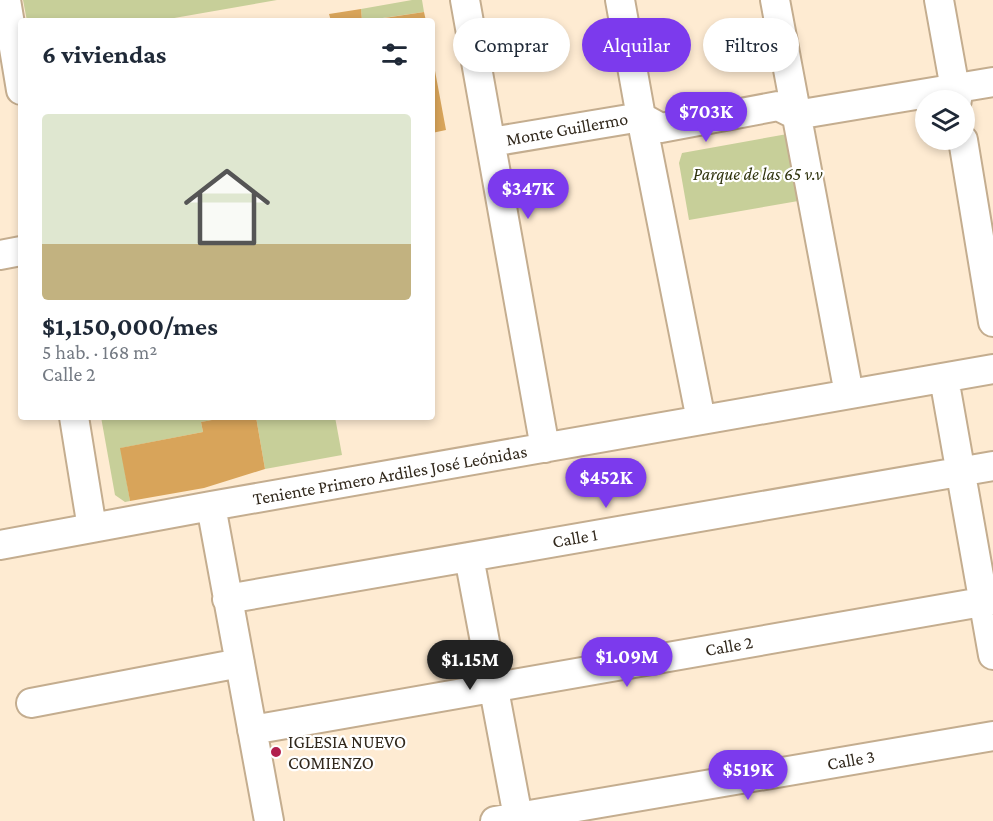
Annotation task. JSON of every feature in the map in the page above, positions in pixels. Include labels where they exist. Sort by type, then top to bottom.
[{"type":"street","points":[[6,0],[18,72]]},
{"type":"street","points":[[465,0],[545,448]]},
{"type":"street","points":[[620,0],[640,117],[701,420]]},
{"type":"street","points":[[775,0],[849,394]]},
{"type":"street","points":[[939,0],[955,90]]},
{"type":"street","name":"Monte Guillermo","points":[[970,90],[993,82]]},
{"type":"street","name":"Monte Guillermo","points":[[491,142],[640,117],[661,128],[778,106],[795,115],[915,100]]},
{"type":"street","points":[[965,150],[993,322]]},
{"type":"street","points":[[0,255],[18,252]]},
{"type":"street","name":"Teniente Primero Ardiles José Leónidas","points":[[0,545],[993,369]]},
{"type":"street","points":[[944,378],[988,601],[993,655]]},
{"type":"street","points":[[74,420],[92,528]]},
{"type":"street","name":"Calle 1","points":[[227,598],[993,466]]},
{"type":"street","points":[[211,506],[252,730],[265,820]]},
{"type":"street","points":[[468,557],[493,688],[507,819]]},
{"type":"street","name":"Calle 2","points":[[252,730],[988,601]]},
{"type":"street","points":[[32,703],[240,663]]},
{"type":"street","name":"Calle 3","points":[[507,819],[993,736]]},
{"type":"green space","points":[[23,0],[277,0],[174,18],[26,18]]},
{"type":"green space","points":[[422,0],[424,12],[383,18],[362,18],[361,9]]},
{"type":"green space","name":"Parque de las 65 v.v","points":[[793,133],[804,200],[689,220],[679,163],[682,153]]},
{"type":"green space","points":[[102,420],[212,420],[201,422],[203,432],[121,448],[130,501],[125,502],[115,495]]},
{"type":"green space","points":[[257,420],[336,420],[342,455],[265,469]]},
{"type":"building","points":[[361,9],[362,18],[330,18],[329,14]]},
{"type":"building","points":[[424,12],[425,18],[384,18]]},
{"type":"building","points":[[435,71],[446,130],[435,132]]},
{"type":"building","points":[[257,420],[265,469],[204,488],[130,501],[120,448],[203,432],[201,422]]},
{"type":"place","name":"IGLESIA NUEVO COMIENZO","points":[[276,752]]}]
